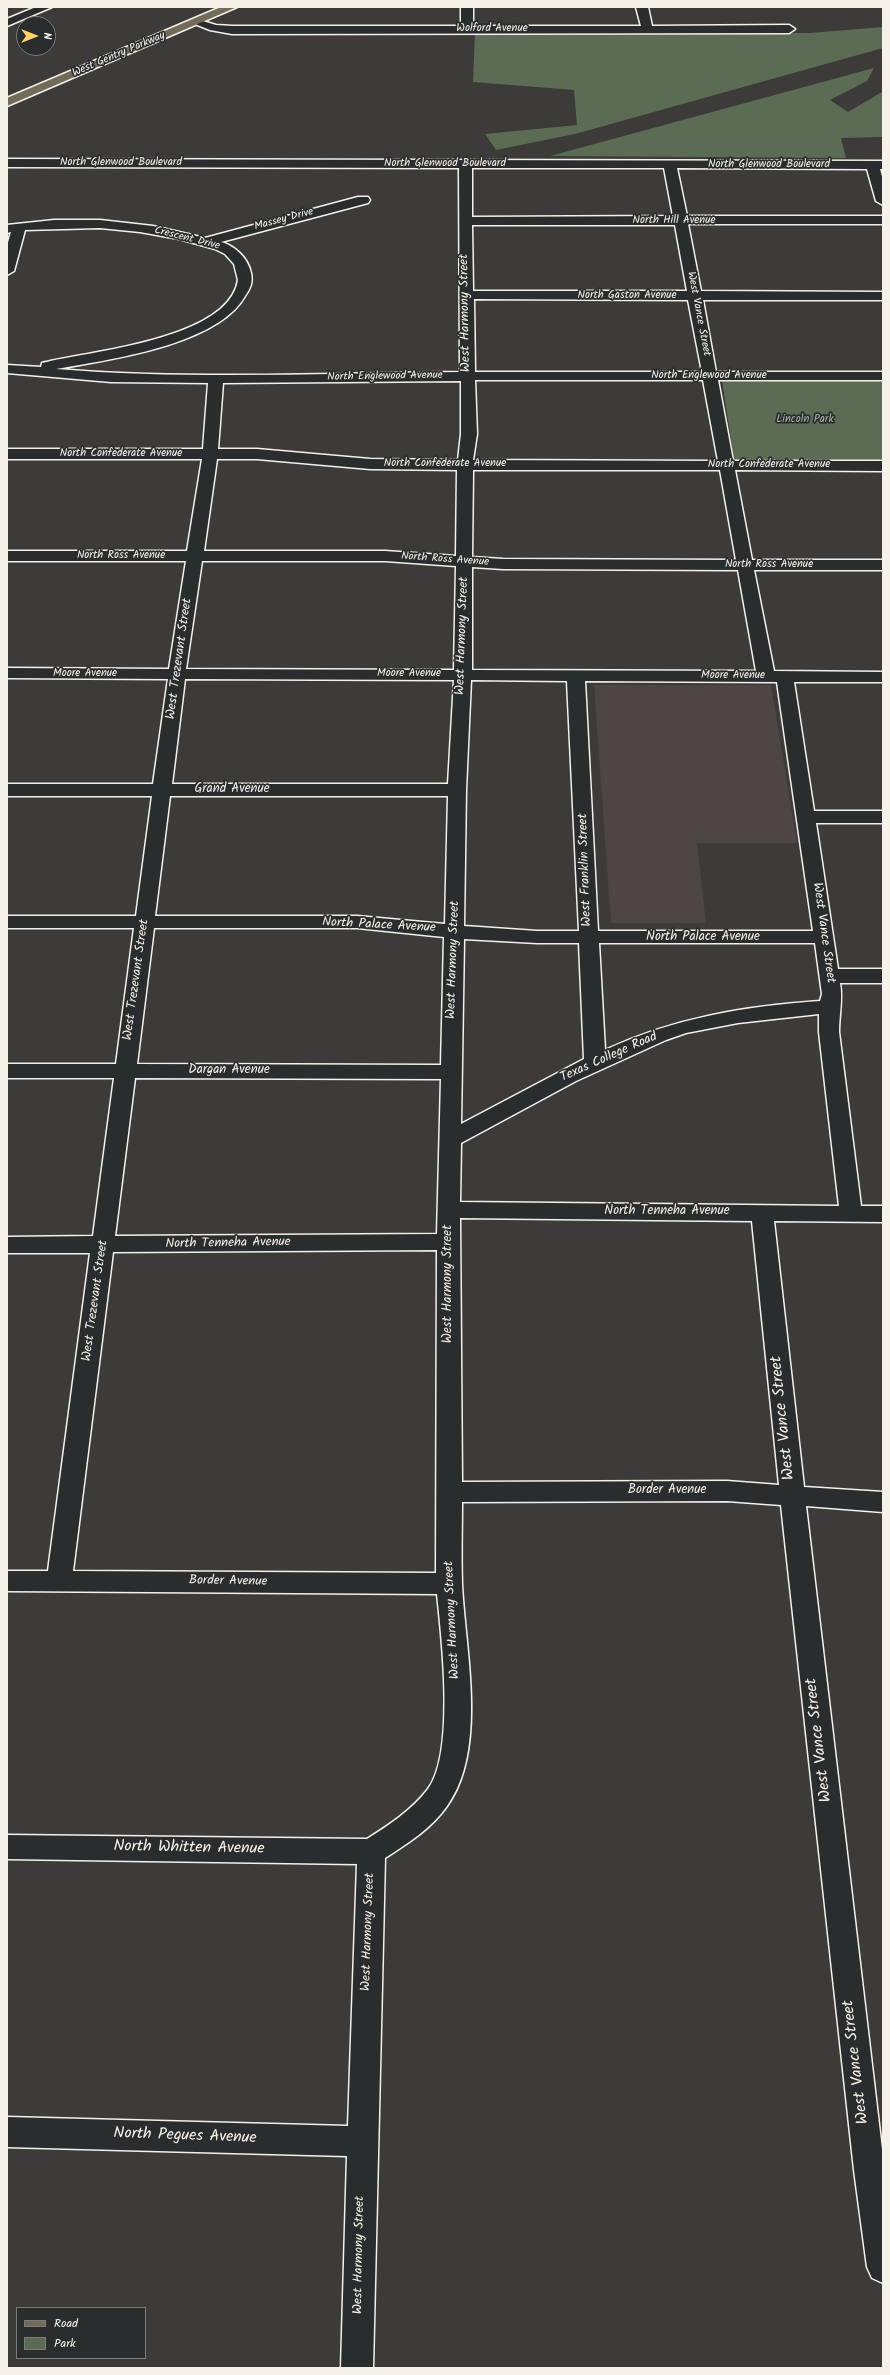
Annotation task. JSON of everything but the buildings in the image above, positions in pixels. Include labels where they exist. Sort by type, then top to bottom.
[{"type":"main road","name":"West Gentry Parkway","points":[[7,102],[231,7]]},
{"type":"street","points":[[7,23],[46,7]]},
{"type":"street","points":[[467,7],[467,30]]},
{"type":"street","points":[[642,7],[647,28]]},
{"type":"street","name":"Wolford Avenue","points":[[196,22],[214,28],[232,30],[647,28],[789,29]]},
{"type":"street","name":"North Glenwood Boulevard","points":[[7,163],[877,165]]},
{"type":"street","name":"West Harmony Street","points":[[357,2368],[371,1852],[412,1825],[438,1797],[453,1765],[456,1739],[456,1650],[449,1584],[450,1492],[448,1242],[450,1210],[451,1072],[457,790],[463,674],[466,464],[469,434],[465,221],[466,164]]},
{"type":"street","name":"West Vance Street","points":[[670,164],[766,676]]},
{"type":"street","points":[[877,165],[883,201]]},
{"type":"street","name":"Massey Drive","points":[[205,242],[363,200]]},
{"type":"street","name":"North Hill Avenue","points":[[465,221],[883,220]]},
{"type":"street","name":"Crescent Drive","points":[[13,228],[101,224],[165,233],[225,248],[235,256],[242,266],[245,275],[244,285],[240,295],[228,308],[213,320],[173,339],[149,346],[25,369]]},
{"type":"street","points":[[7,271],[13,228]]},
{"type":"street","name":"North Gaston Avenue","points":[[466,295],[883,296]]},
{"type":"street","name":"North Englewood Avenue","points":[[7,369],[25,369],[112,378],[216,379],[467,376],[883,376]]},
{"type":"street","name":"West Trezevant Street","points":[[59,1580],[104,1246],[124,1071],[177,674],[210,454],[216,379]]},
{"type":"street","name":"North Confederate Avenue","points":[[7,454],[257,454],[370,464],[883,466]]},
{"type":"street","name":"North Ross Avenue","points":[[7,556],[385,556],[511,564],[883,565]]},
{"type":"street","name":"Moore Avenue","points":[[7,673],[883,677]]},
{"type":"street","name":"West Franklin Street","points":[[576,676],[586,841],[588,938],[595,1063]]},
{"type":"street","name":"West Vance Street","points":[[785,677],[807,817],[832,994],[828,1006],[829,1032],[851,1213]]},
{"type":"street","name":"Grand Avenue","points":[[7,790],[457,790]]},
{"type":"street","points":[[807,817],[883,817]]},
{"type":"street","name":"North Palace Avenue","points":[[7,922],[357,922],[455,930],[482,934],[588,938],[823,937]]},
{"type":"street","points":[[829,976],[883,976]]},
{"type":"street","name":"Texas College Road","points":[[450,1140],[494,1113],[649,1038],[684,1027],[767,1011],[828,1006]]},
{"type":"street","name":"Dargan Avenue","points":[[7,1072],[451,1072]]},
{"type":"street","name":"North Tenneha Avenue","points":[[450,1210],[883,1214]]},
{"type":"street","name":"West Vance Street","points":[[762,1212],[792,1494],[876,2170],[883,2267]]},
{"type":"street","name":"North Tenneha Avenue","points":[[7,1245],[104,1246],[448,1242]]},
{"type":"street","name":"Border Avenue","points":[[450,1492],[727,1491],[792,1494],[883,1502]]},
{"type":"street","name":"Border Avenue","points":[[7,1580],[449,1584]]},
{"type":"street","name":"North Whitten Avenue","points":[[7,1847],[371,1852]]},
{"type":"street","name":"North Pegues Avenue","points":[[7,2132],[363,2141]]},
{"type":"shaded area","points":[[594,685],[771,685],[797,843],[697,843],[706,923],[611,923]]},
{"type":"green space","points":[[883,27],[883,48],[575,134],[496,150],[485,134],[577,125],[574,90],[473,82],[475,33],[810,33]]},
{"type":"green space","points":[[874,68],[867,81],[830,100],[848,112],[882,92],[883,95],[883,137],[841,138],[846,158],[550,156]]},
{"type":"green space","name":"Lincoln Park","points":[[722,380],[883,380],[883,460],[734,460]]}]
